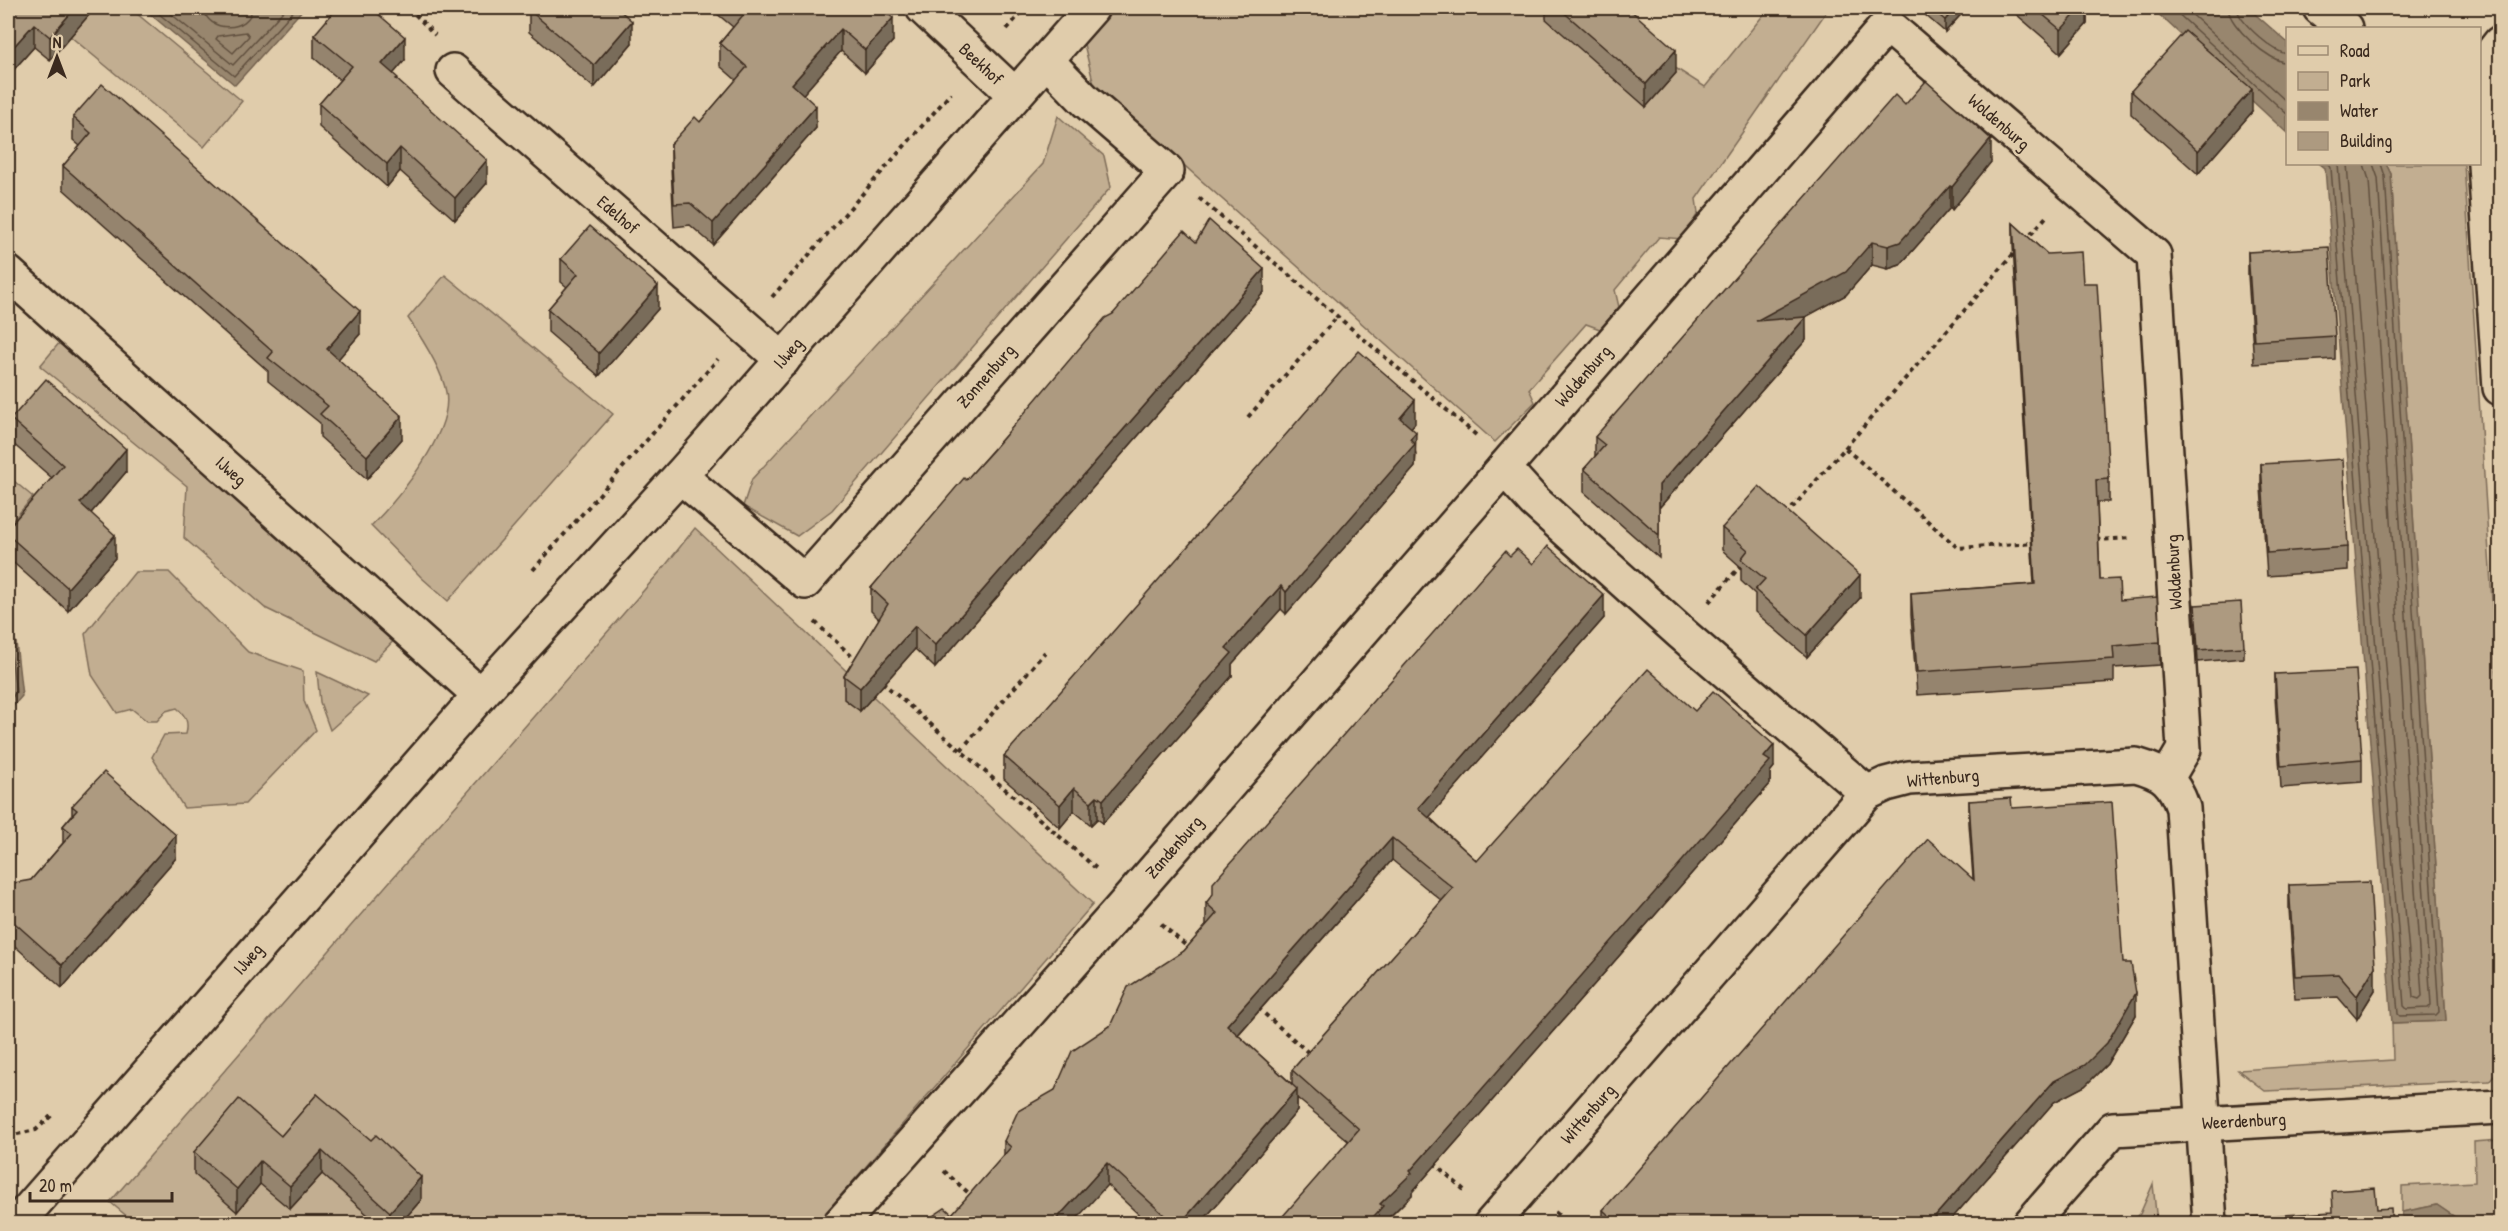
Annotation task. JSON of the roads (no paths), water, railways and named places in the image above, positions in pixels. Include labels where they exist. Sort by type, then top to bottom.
[{"type":"street","name":"Beekhof","points":[[923,8],[1014,94]]},
{"type":"street","name":"IJweg","points":[[16,1224],[480,695],[680,476],[1092,8]]},
{"type":"street","points":[[2320,8],[2343,27]]},
{"type":"street","name":"Woldenburg","points":[[1504,468],[1887,25],[2154,255],[2184,749],[2167,778]]},
{"type":"street","points":[[2481,78],[2482,66],[2500,43]]},
{"type":"street","name":"Zonnenburg","points":[[680,476],[805,582],[1167,171],[1086,100],[1046,60]]},
{"type":"street","name":"Edelhof","points":[[453,71],[783,360]]},
{"type":"street","points":[[2481,105],[2500,388]]},
{"type":"street","name":"IJweg","points":[[8,273],[480,695]]},
{"type":"street","points":[[1504,468],[1534,501],[1681,633],[1867,793]]},
{"type":"street","name":"Zandenburg","points":[[840,1224],[1130,897],[1504,468]]},
{"type":"street","name":"Wittenburg","points":[[1493,1221],[1867,793],[1909,778],[2136,765],[2154,770],[2167,778]]},
{"type":"street","points":[[2167,778],[2177,791],[2183,807],[2210,1224]]},
{"type":"street","name":"Weerdenburg","points":[[2030,1224],[2113,1129],[2500,1107]]},
{"type":"water","points":[[143,8],[215,8],[222,13],[255,8],[304,8],[235,85]]},
{"type":"water","points":[[2152,8],[2248,8],[2286,41],[2286,132]]},
{"type":"water","points":[[2321,165],[2386,165],[2391,174],[2446,1021],[2392,1023],[2325,168]]},
{"type":"water","points":[[8,635],[16,642],[22,696],[8,712]]},
{"type":"water","points":[[2437,1205],[2456,1218],[2457,1223],[2403,1223],[2402,1212]]}]
